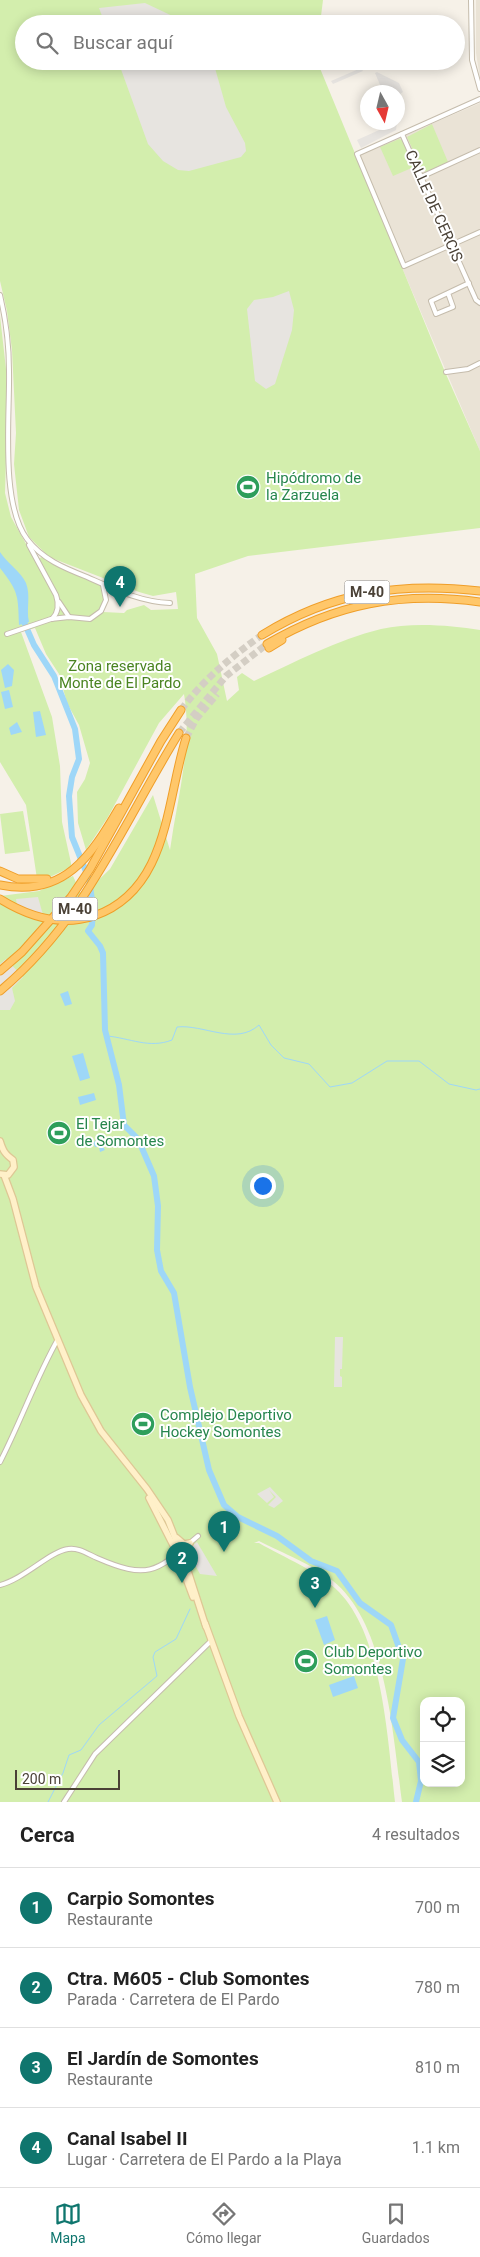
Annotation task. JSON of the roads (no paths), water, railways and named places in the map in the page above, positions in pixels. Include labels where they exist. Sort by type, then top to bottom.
[{"type":"highway","name":"M-40","points":[[262,635],[307,611],[360,594],[421,587],[480,591]]},
{"type":"highway","name":"M-40","points":[[268,646],[291,630],[336,611],[391,600],[441,598],[480,602]]},
{"type":"highway","points":[[0,885],[29,887],[44,884],[66,876],[77,867],[94,848],[129,794],[139,772],[145,768],[181,710]]},
{"type":"highway","name":"M-40","points":[[0,991],[31,963],[78,905],[100,872],[178,733]]},
{"type":"highway","points":[[0,899],[34,915],[68,922],[98,914],[119,904],[139,885],[155,856],[186,738]]},
{"type":"highway","name":"M-40","points":[[0,971],[40,933],[71,897],[90,869],[129,794]]},
{"type":"highway","points":[[0,871],[18,878],[44,880],[64,874],[77,867]]},
{"type":"street","points":[[472,0],[472,60],[480,89]]},
{"type":"street","points":[[480,99],[357,154],[404,266],[480,232]]},
{"type":"street","name":"CALLE DE CERCIS","points":[[402,134],[476,300],[480,303]]},
{"type":"street","points":[[422,176],[480,150]]},
{"type":"street","points":[[448,293],[453,307],[436,314],[431,301],[469,283]]},
{"type":"street","points":[[0,295],[10,368],[8,489],[19,526],[59,602],[69,617]]},
{"type":"street","points":[[446,372],[468,369],[480,363]]},
{"type":"street","points":[[26,538],[46,558],[103,585],[152,602],[170,603]]},
{"type":"street","points":[[7,634],[16,629],[51,620],[96,616],[106,600],[103,585]]},
{"type":"street","points":[[51,620],[57,612],[59,602]]},
{"type":"street","points":[[0,1141],[3,1158],[14,1164],[11,1173],[13,1199]]},
{"type":"street","points":[[11,1173],[2,1174],[13,1199],[32,1274],[92,1419],[160,1506],[178,1540],[184,1544],[190,1543]]},
{"type":"street","points":[[0,1462],[58,1339]]},
{"type":"street","points":[[135,1475],[160,1515],[178,1553]]},
{"type":"street","points":[[168,1520],[178,1553],[239,1716],[277,1802]]},
{"type":"street","points":[[0,1585],[12,1582],[65,1549],[79,1550],[127,1570],[137,1571],[156,1568],[198,1536]]},
{"type":"street","points":[[64,1802],[95,1754],[212,1641]]},
{"type":"water","points":[[0,552],[26,583],[29,622],[19,625],[16,595],[11,583],[0,568]]},
{"type":"water","points":[[8,664],[14,670],[12,686],[5,688],[1,670]]},
{"type":"water","points":[[9,690],[13,707],[5,709],[1,692]]},
{"type":"water","points":[[40,711],[46,735],[36,737],[33,712]]},
{"type":"water","points":[[17,722],[22,732],[11,735],[9,728]]},
{"type":"water","points":[[68,991],[72,1004],[65,1006],[60,994]]},
{"type":"water","points":[[83,1053],[90,1078],[80,1081],[72,1056]]},
{"type":"water","points":[[94,1093],[96,1100],[80,1105],[78,1097]]},
{"type":"water","points":[[103,1139],[106,1142],[102,1145],[105,1150],[100,1152],[99,1147],[95,1147],[93,1143],[96,1140],[100,1143]]},
{"type":"water","points":[[327,1616],[335,1640],[324,1645],[315,1620]]},
{"type":"water","points":[[354,1676],[358,1688],[333,1697],[329,1685]]},
{"type":"waterway","points":[[24,622],[34,645],[54,676],[75,729],[79,759],[72,777],[69,796],[72,837],[89,879],[93,907],[92,925],[88,931],[103,953],[105,1030],[119,1085],[124,1125],[138,1139],[154,1176],[158,1206],[157,1250],[161,1271],[174,1293],[190,1387],[209,1470],[224,1505],[238,1517],[277,1536],[311,1561],[337,1571],[360,1603],[391,1625],[403,1659],[393,1718],[402,1740],[419,1762],[421,1781],[416,1802]]},
{"type":"waterway","points":[[107,1036],[155,1043],[172,1040],[177,1027],[240,1034],[250,1031],[259,1025],[271,1045],[284,1058],[309,1064],[330,1087],[352,1083],[387,1061],[419,1061],[449,1084],[476,1090],[480,1089]]},
{"type":"waterway","points":[[48,1802],[63,1773],[69,1755],[81,1750],[99,1725],[157,1676],[153,1657],[155,1652],[176,1639],[190,1609]]},
{"type":"tunnel","points":[[181,710],[218,669],[262,635]]},
{"type":"tunnel","points":[[179,733],[226,676],[267,644]]},
{"type":"tunnel","points":[[186,738],[196,719],[217,694]]},
{"type":"place","name":"Hipódromo de la Zarzuela","points":[[248,487]]},
{"type":"place","name":"Canal Isabel II","points":[[120,607]]},
{"type":"place","name":"El Tejar de Somontes","points":[[59,1133]]},
{"type":"place","name":"Complejo Deportivo Hockey Somontes","points":[[143,1424]]},
{"type":"place","name":"Carpio Somontes","points":[[224,1552]]},
{"type":"place","name":"Ctra. M605 - Club Somontes","points":[[182,1583]]},
{"type":"place","name":"El Jardín de Somontes","points":[[315,1608]]},
{"type":"place","name":"Club Deportivo Somontes","points":[[306,1661]]},
{"type":"park label","name":"Zona reservada Monte de El Pardo","points":[[120,674]]}]
